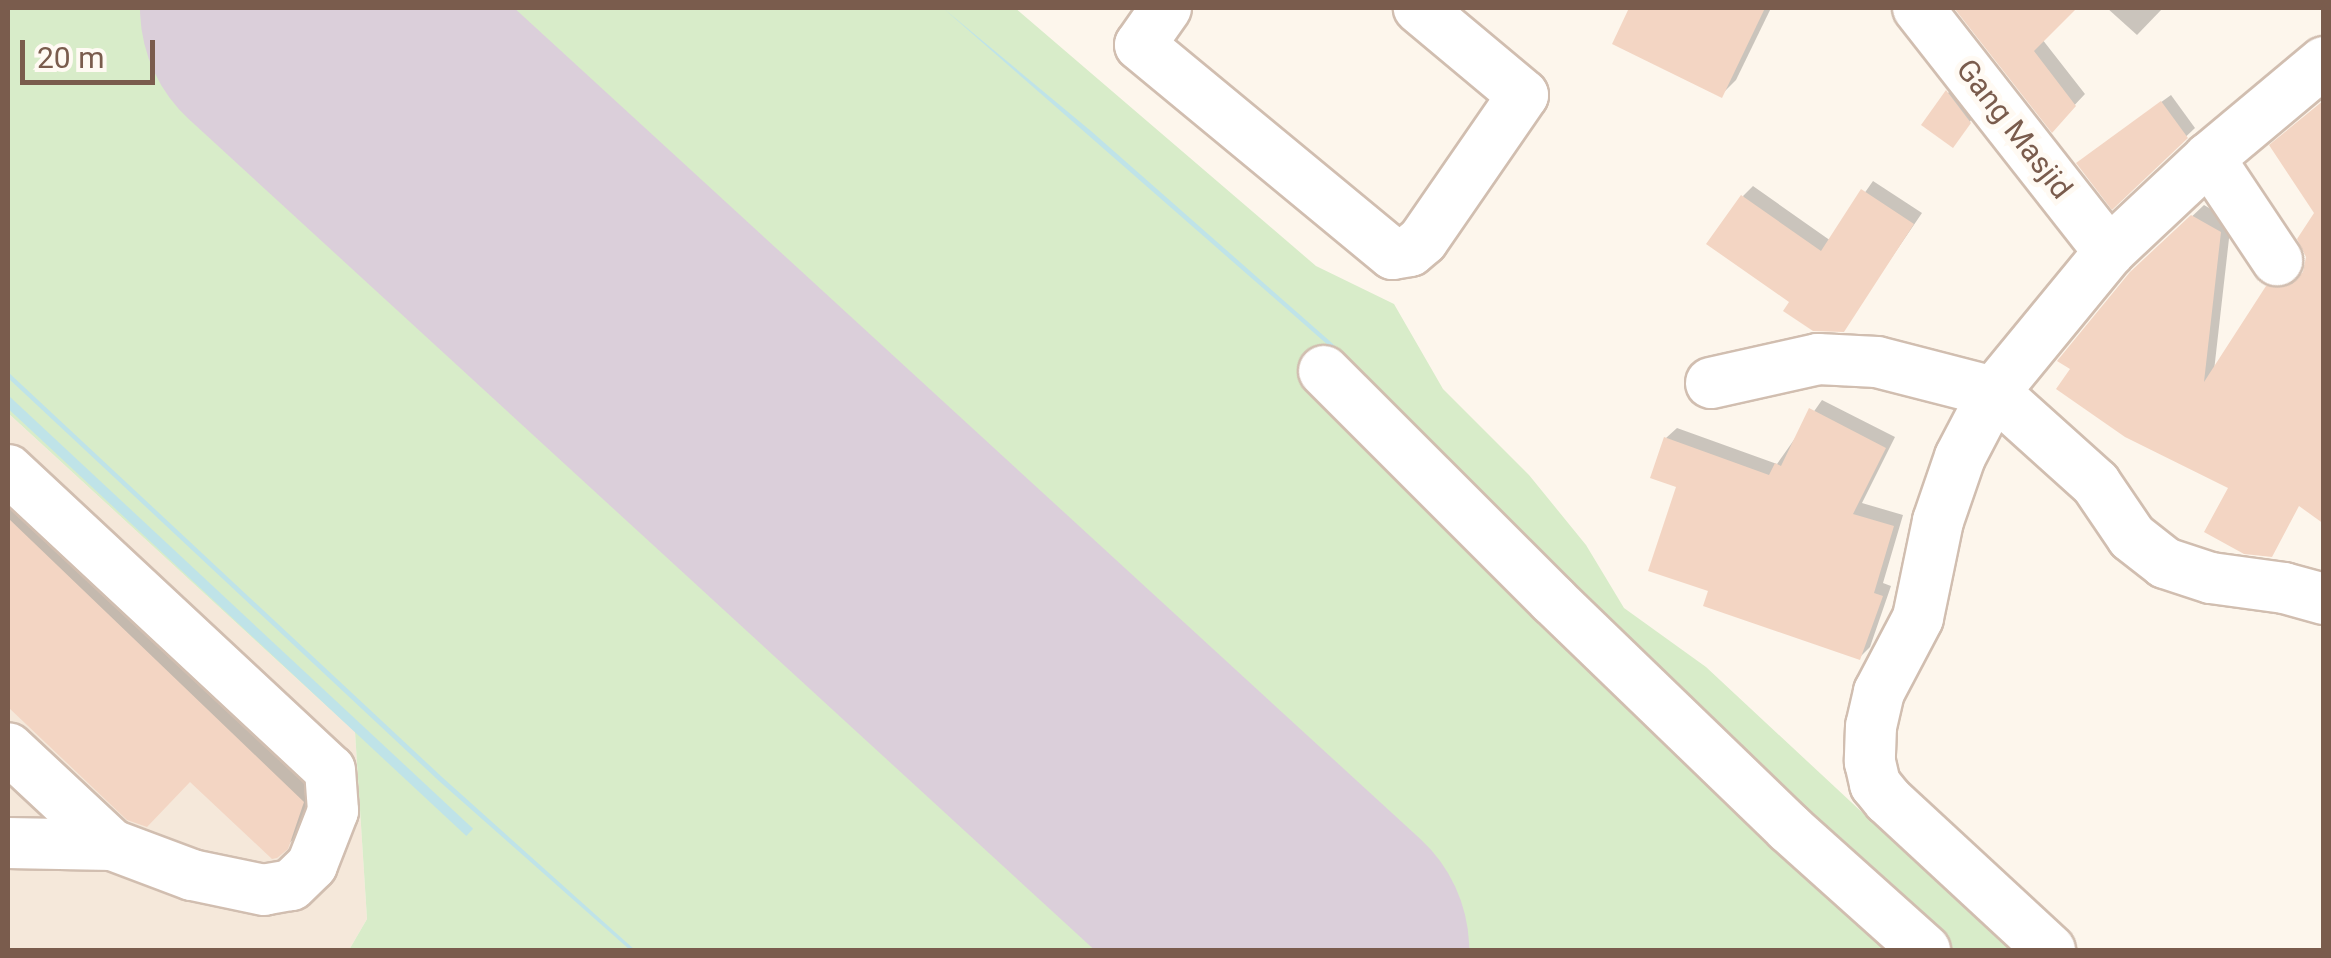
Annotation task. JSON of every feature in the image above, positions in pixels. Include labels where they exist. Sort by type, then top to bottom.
[{"type":"street","points":[[1166,8],[1140,45],[1393,254],[1410,251],[1422,240],[1523,95],[1419,8]]},
{"type":"street","name":"Gang Masjid","points":[[1918,8],[2109,252]]},
{"type":"street","points":[[2050,950],[1874,784],[1871,726],[1879,692],[1918,618],[1949,489],[1994,392],[2109,252],[2209,158],[2324,62]]},
{"type":"street","points":[[2209,158],[2277,260]]},
{"type":"street","points":[[1711,382],[1818,359],[1878,362],[1994,392],[2096,484],[2132,537],[2165,563],[2211,578],[2284,588],[2324,599]]},
{"type":"street","points":[[1324,370],[1552,600],[1789,828],[1925,950]]},
{"type":"street","points":[[8,470],[330,770],[334,812],[312,865],[290,885],[264,890],[178,871],[112,846],[8,843]]},
{"type":"street","points":[[8,748],[112,846]]},
{"type":"shaded area","points":[[8,413],[355,732],[367,919],[349,950],[8,950]]},
{"type":"green space","points":[[8,8],[140,8],[1166,950],[349,950],[367,919],[355,732],[8,413]]},
{"type":"green space","points":[[440,8],[1015,8],[1316,266],[1394,304],[1443,389],[1529,475],[1586,545],[1624,608],[1706,667],[2010,950],[1468,950]]},
{"type":"water","points":[[943,8],[1091,131],[1332,343],[1586,606],[1725,742],[1959,950],[1765,784],[1584,608],[1329,346]]},
{"type":"water","points":[[8,372],[442,777],[635,950],[630,950],[439,781],[8,378]]},
{"type":"water","points":[[8,395],[473,829],[466,836],[8,409]]},
{"type":"building","points":[[1629,8],[1765,8],[1722,98],[1612,44]]},
{"type":"building","points":[[1954,8],[2077,8],[2034,51],[2076,106],[2052,133]]},
{"type":"building","points":[[1946,90],[1971,123],[1953,148],[1921,125]]},
{"type":"building","points":[[2324,100],[2324,524],[2299,506],[2272,557],[2244,554],[2204,532],[2228,488],[2125,437],[2056,389],[2070,369],[2057,361],[2130,272],[2191,215],[2221,232],[2204,382],[2266,286],[2292,284],[2303,272],[2306,257],[2297,239],[2314,213],[2269,145]]},
{"type":"building","points":[[2161,101],[2188,138],[2112,210],[2076,163]]},
{"type":"building","points":[[1861,189],[1914,224],[1844,332],[1813,331],[1783,311],[1789,302],[1706,244],[1741,195],[1821,251]]},
{"type":"building","points":[[1809,408],[1886,448],[1853,514],[1894,526],[1874,593],[1883,596],[1860,660],[1703,606],[1708,591],[1648,571],[1676,487],[1650,478],[1664,437],[1769,475],[1775,463],[1781,466]]},
{"type":"building","points":[[8,518],[304,802],[288,849],[277,858],[272,859],[190,782],[147,827],[127,820],[8,707]]},
{"type":"runway","points":[[291,8],[1318,950]]}]
